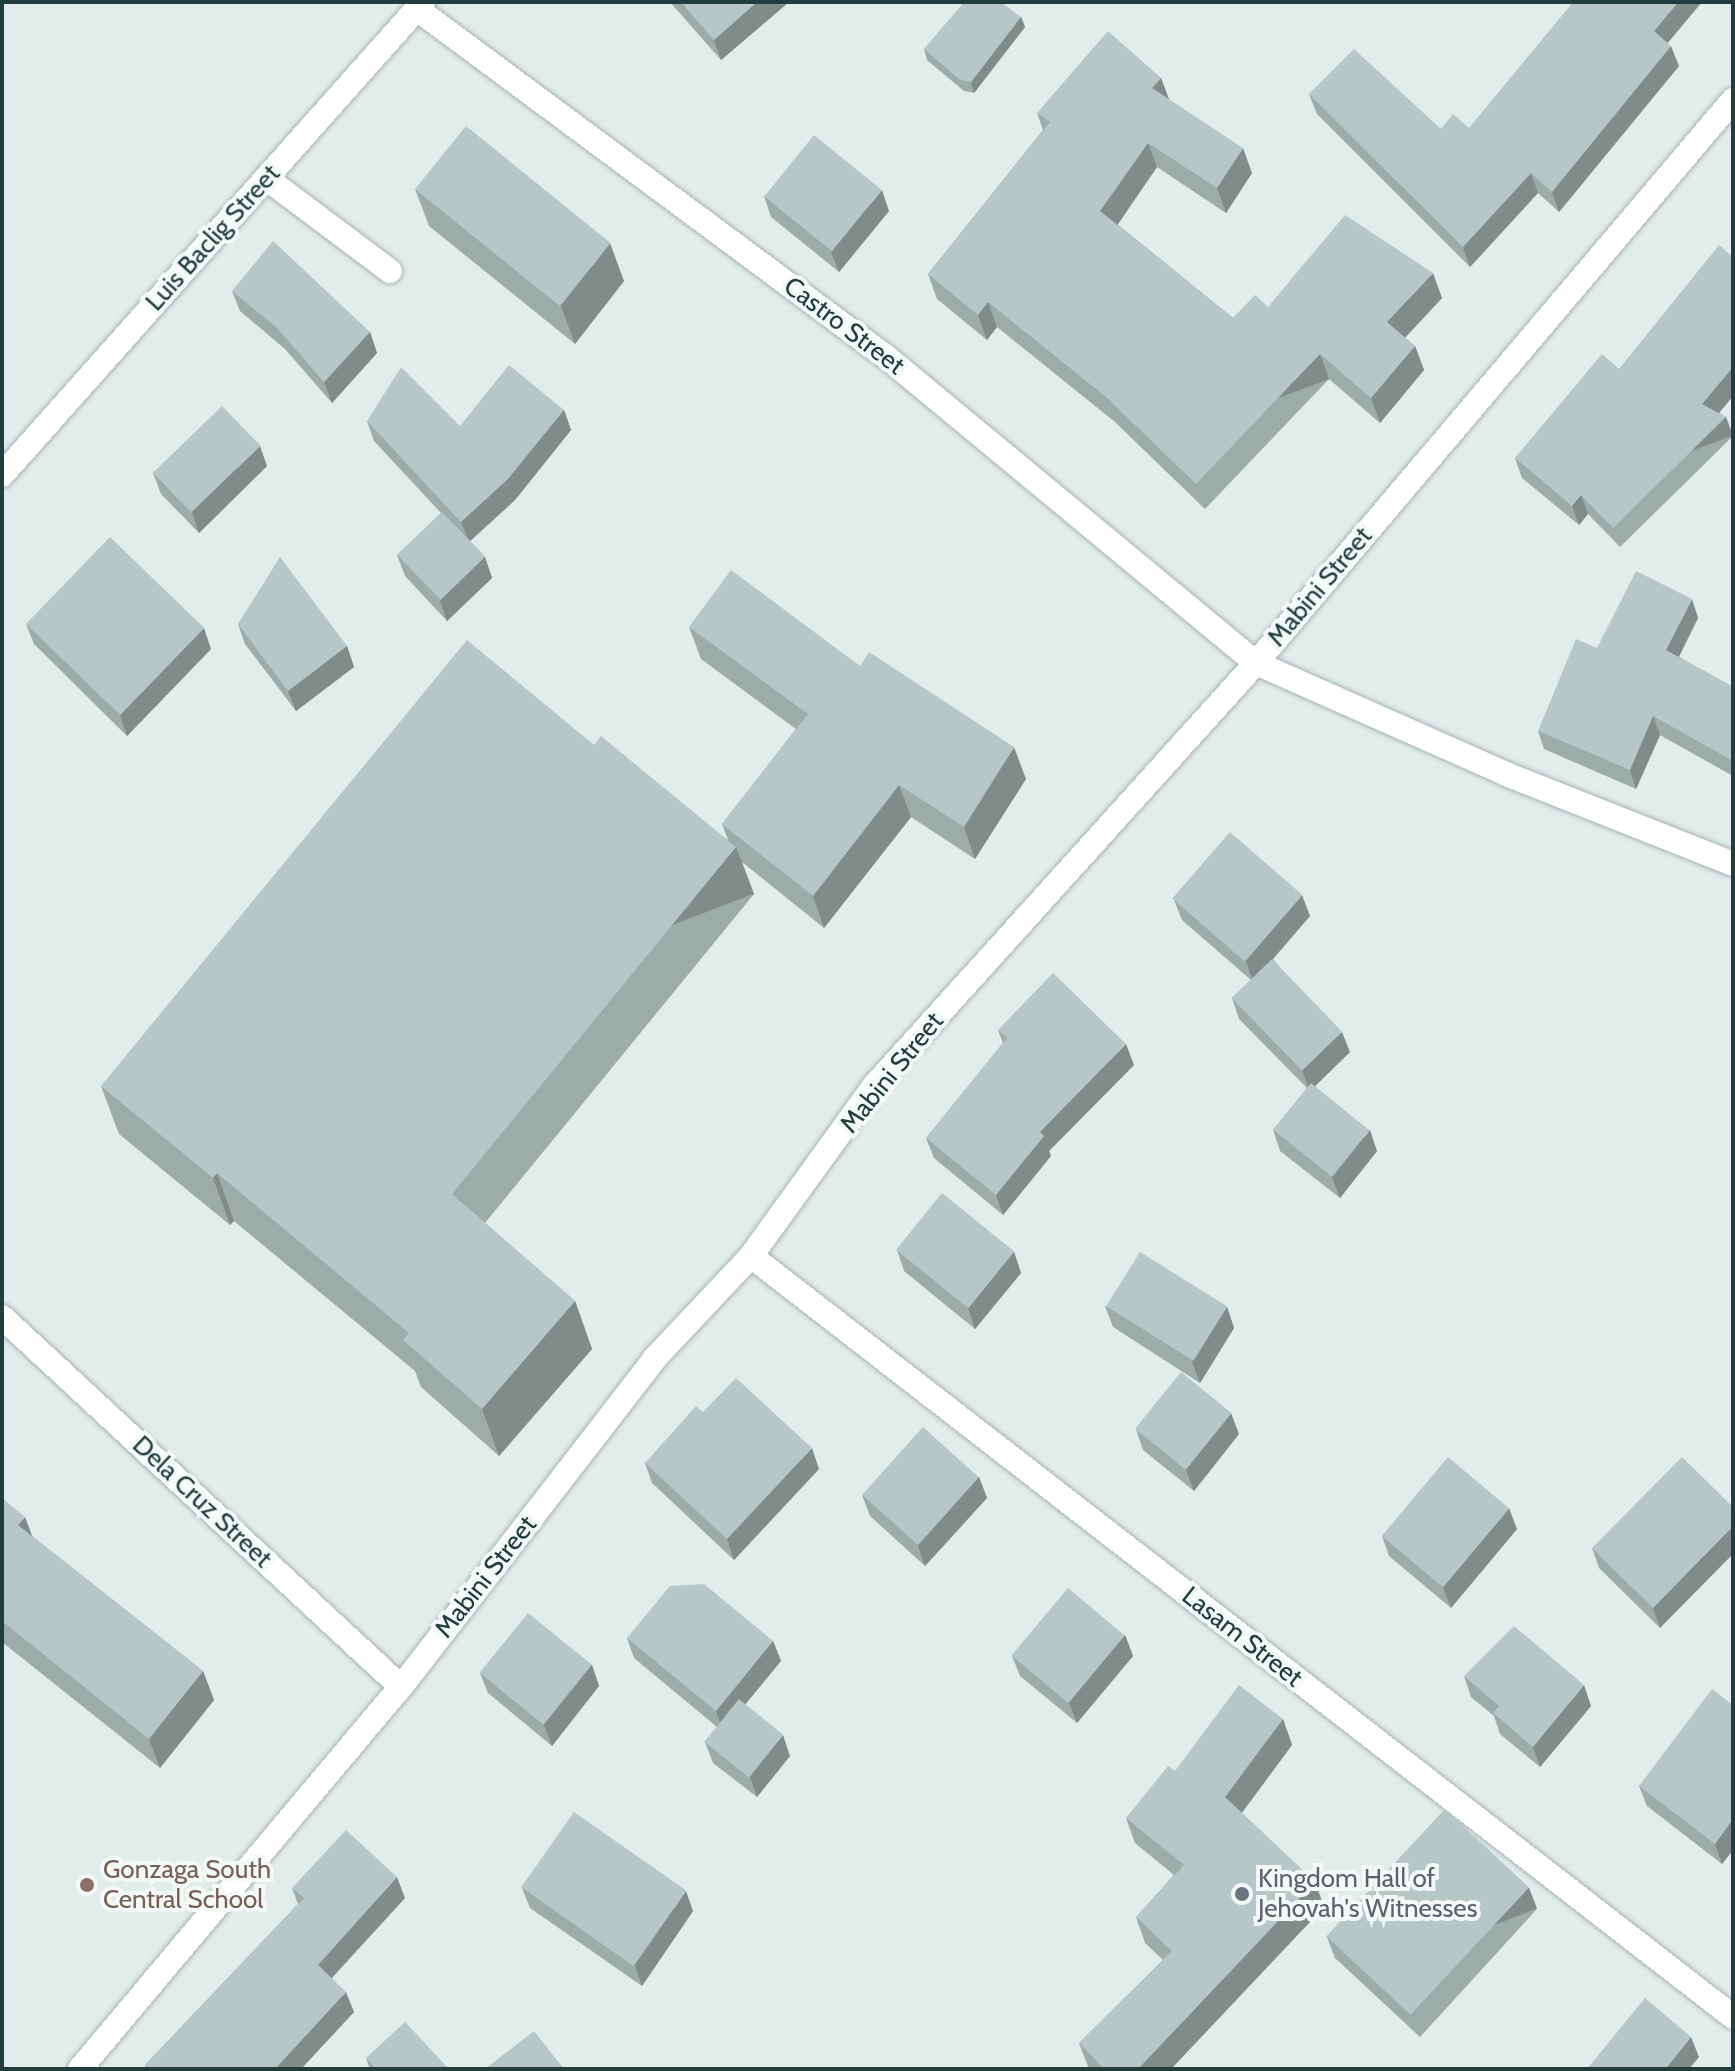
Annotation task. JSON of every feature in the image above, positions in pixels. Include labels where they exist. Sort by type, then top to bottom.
[{"type":"street","name":"Luis Baclig Street","points":[[2,475],[420,5]]},
{"type":"street","name":"Castro Street","points":[[420,5],[885,356],[1256,663],[1506,774],[1733,864]]},
{"type":"street","name":"Mabini Street","points":[[80,2069],[401,1687],[655,1358],[751,1256],[875,1085],[1256,663],[1733,100]]},
{"type":"street","points":[[266,178],[390,271]]},
{"type":"street","name":"Lasam Street","points":[[751,1256],[1733,2017]]},
{"type":"street","name":"Dela Cruz Street","points":[[2,1317],[401,1687]]},
{"type":"building","points":[[681,2],[757,2],[714,40]]},
{"type":"building","points":[[964,2],[1001,2],[1021,17],[971,82],[960,80],[924,49]]},
{"type":"building","points":[[1573,2],[1678,2],[1654,31],[1671,46],[1552,192],[1531,173],[1463,247],[1309,94],[1354,49],[1441,129],[1453,114],[1469,128]]},
{"type":"building","points":[[1108,31],[1161,78],[1152,88],[1243,148],[1217,188],[1148,143],[1100,211],[1233,318],[1255,295],[1268,307],[1345,215],[1433,273],[1387,322],[1415,346],[1371,398],[1320,354],[1196,484],[1106,397],[988,302],[978,315],[928,274],[1050,122],[1037,113]]},
{"type":"building","points":[[466,126],[611,243],[560,306],[415,189]]},
{"type":"building","points":[[814,135],[882,190],[832,251],[764,196]]},
{"type":"building","points":[[273,241],[370,332],[324,382],[277,328],[232,291]]},
{"type":"building","points":[[1719,245],[1733,257],[1733,367],[1702,404],[1726,417],[1613,528],[1581,495],[1572,506],[1515,458],[1602,354],[1619,369]]},
{"type":"building","points":[[509,365],[564,410],[508,479],[461,522],[367,421],[401,367],[460,426]]},
{"type":"building","points":[[222,406],[260,446],[191,512],[153,473]]},
{"type":"building","points":[[442,512],[485,557],[440,600],[397,555]]},
{"type":"building","points":[[110,537],[204,628],[120,715],[26,624]]},
{"type":"building","points":[[280,557],[347,646],[288,691],[238,624]]},
{"type":"building","points":[[731,570],[860,666],[869,652],[1014,747],[964,827],[899,785],[813,896],[722,824],[808,714],[689,627]]},
{"type":"building","points":[[1636,571],[1692,599],[1666,650],[1733,687],[1733,761],[1653,716],[1630,770],[1538,731],[1576,639],[1597,648]]},
{"type":"building","points":[[467,640],[594,745],[601,736],[736,847],[452,1194],[575,1301],[482,1409],[403,1340],[409,1333],[217,1173],[213,1178],[101,1086]]},
{"type":"building","points":[[1230,832],[1302,895],[1245,961],[1172,898]]},
{"type":"building","points":[[1272,959],[1342,1032],[1302,1071],[1232,998]]},
{"type":"building","points":[[1053,973],[1126,1044],[1040,1132],[1044,1136],[996,1195],[926,1138],[1007,1038],[998,1030]]},
{"type":"building","points":[[1311,1083],[1369,1130],[1332,1177],[1273,1130]]},
{"type":"building","points":[[942,1193],[1014,1252],[968,1308],[896,1250]]},
{"type":"building","points":[[1140,1252],[1227,1307],[1193,1361],[1106,1306]]},
{"type":"building","points":[[1181,1372],[1232,1413],[1186,1470],[1135,1429]]},
{"type":"building","points":[[736,1378],[812,1448],[727,1539],[645,1463],[696,1406],[703,1412]]},
{"type":"building","points":[[923,1427],[979,1477],[918,1545],[862,1495]]},
{"type":"building","points":[[1448,1457],[1509,1508],[1443,1587],[1382,1536]]},
{"type":"building","points":[[1682,1457],[1733,1507],[1733,1526],[1653,1608],[1592,1548]]},
{"type":"building","points":[[2,1498],[25,1517],[18,1525],[203,1671],[149,1739],[2,1621]]},
{"type":"building","points":[[704,1584],[773,1641],[716,1711],[627,1638],[670,1586]]},
{"type":"building","points":[[1068,1588],[1125,1636],[1068,1703],[1011,1655]]},
{"type":"building","points":[[528,1613],[592,1665],[543,1724],[480,1673]]},
{"type":"building","points":[[1514,1626],[1584,1685],[1533,1747],[1493,1713],[1499,1706],[1464,1676]]},
{"type":"building","points":[[1239,1685],[1283,1719],[1225,1797],[1315,1882],[1138,2069],[1104,2069],[1079,2043],[1172,1951],[1136,1917],[1184,1865],[1126,1818],[1168,1766],[1175,1771]]},
{"type":"building","points":[[1712,1689],[1733,1705],[1733,1819],[1715,1844],[1639,1786]]},
{"type":"building","points":[[739,1699],[783,1735],[749,1778],[704,1742]]},
{"type":"building","points":[[1445,1809],[1529,1887],[1410,2015],[1326,1936]]},
{"type":"building","points":[[574,1812],[686,1891],[633,1966],[521,1887]]},
{"type":"building","points":[[346,1830],[397,1877],[318,1965],[346,1992],[275,2069],[150,2069],[145,2065],[304,1898],[292,1888]]},
{"type":"building","points":[[1645,1998],[1691,2037],[1668,2069],[1587,2069]]},
{"type":"building","points":[[405,2022],[449,2069],[376,2069],[366,2058]]},
{"type":"building","points":[[534,2031],[564,2069],[485,2069]]},
{"type":"place","name":"Gonzaga South Central School","points":[[87,1885]]},
{"type":"place","name":"Kingdom Hall of Jehovah's Witnesses","points":[[1242,1894]]}]
